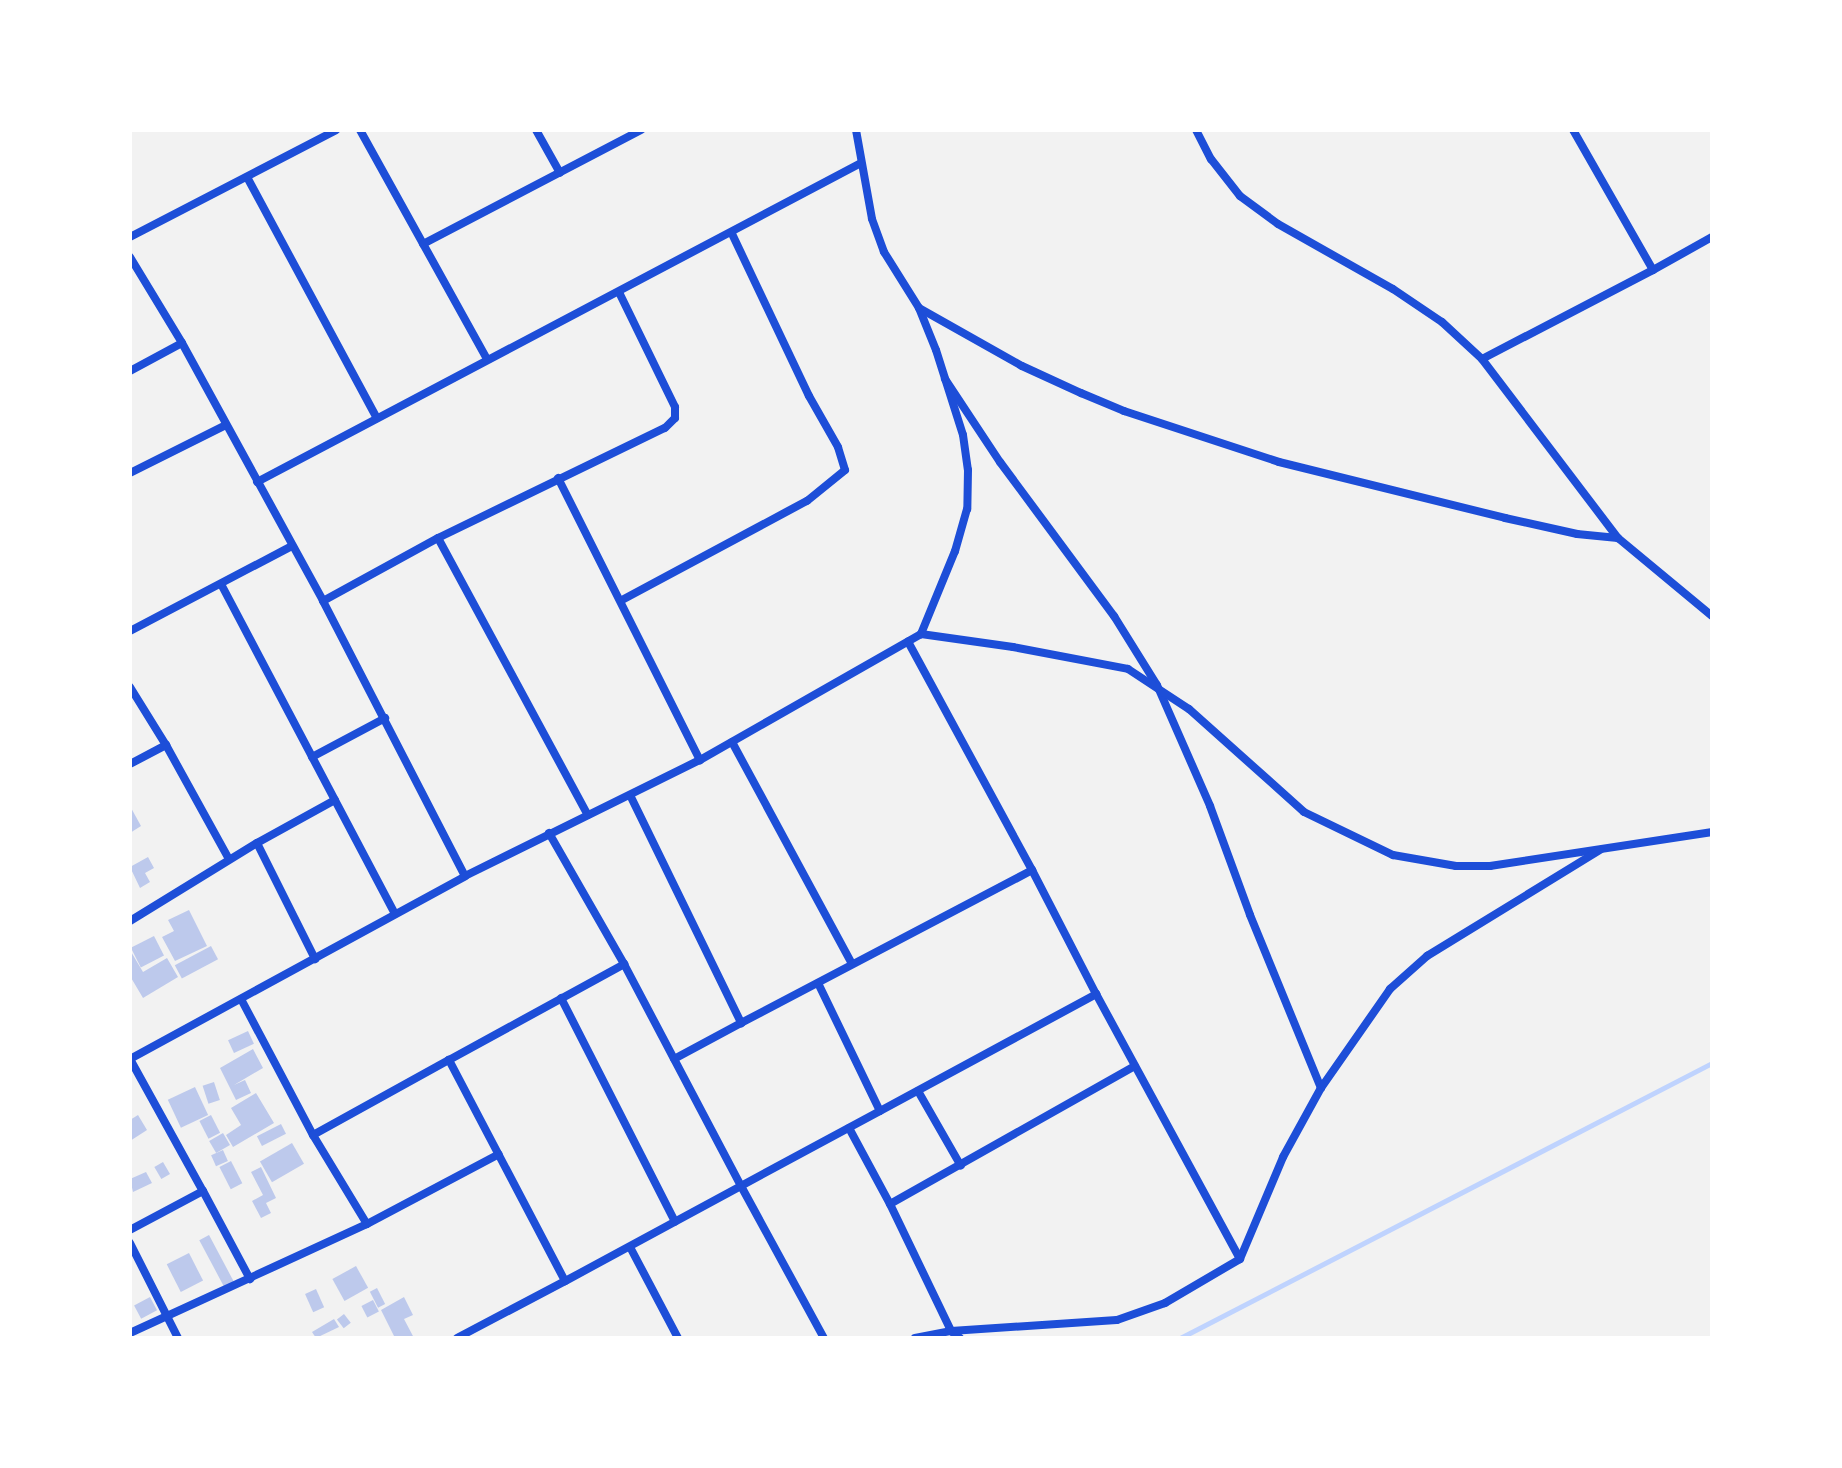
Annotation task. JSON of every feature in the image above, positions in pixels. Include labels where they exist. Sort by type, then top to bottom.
[{"type":"street","points":[[130,237],[336,130]]},
{"type":"street","points":[[360,130],[487,359]]},
{"type":"street","points":[[536,130],[560,173]]},
{"type":"street","points":[[423,244],[641,130]]},
{"type":"street","points":[[250,1279],[130,1059],[465,876],[700,760],[921,634],[955,551],[967,509],[968,470],[963,435],[919,308],[884,252],[872,219],[856,130]]},
{"type":"street","points":[[1196,130],[1211,159],[1240,196],[1278,224],[1405,297],[1442,322],[1482,359],[1618,538],[1712,616]]},
{"type":"street","points":[[1573,130],[1653,270]]},
{"type":"street","points":[[257,482],[487,359],[732,234],[861,163]]},
{"type":"street","points":[[247,177],[377,418]]},
{"type":"street","points":[[622,600],[807,501],[845,470],[838,447],[809,396],[732,234]]},
{"type":"street","points":[[1482,359],[1712,237]]},
{"type":"street","points":[[130,257],[182,343],[290,547],[323,601],[465,876]]},
{"type":"street","points":[[323,601],[438,538],[665,428],[675,418],[675,407],[619,292]]},
{"type":"street","points":[[919,308],[1022,366],[1081,393],[1279,462],[1548,527],[1618,538]]},
{"type":"street","points":[[130,371],[182,343]]},
{"type":"street","points":[[945,379],[1000,462],[1114,616],[1157,685],[1210,806],[1250,915],[1321,1088]]},
{"type":"street","points":[[130,473],[226,425]]},
{"type":"street","points":[[558,478],[700,760]]},
{"type":"street","points":[[438,538],[588,815]]},
{"type":"street","points":[[130,631],[290,547]]},
{"type":"street","points":[[221,584],[395,914]]},
{"type":"street","points":[[921,634],[1013,647],[1128,669],[1157,685],[1304,812],[1393,855],[1456,866],[1490,866],[1607,845],[1712,832]]},
{"type":"street","points":[[908,642],[1240,1259]]},
{"type":"street","points":[[130,687],[229,859]]},
{"type":"street","points":[[312,757],[385,718]]},
{"type":"street","points":[[732,742],[852,964]]},
{"type":"street","points":[[130,764],[166,745]]},
{"type":"street","points":[[630,795],[741,1023]]},
{"type":"street","points":[[130,921],[229,859],[335,800]]},
{"type":"street","points":[[549,833],[624,964],[824,1338]]},
{"type":"street","points":[[257,843],[315,959]]},
{"type":"street","points":[[915,1338],[951,1331],[1117,1320],[1165,1303],[1240,1259],[1283,1157],[1321,1088],[1390,989],[1427,956],[1607,845]]},
{"type":"street","points":[[674,1059],[1032,870]]},
{"type":"street","points":[[313,1135],[624,964]]},
{"type":"street","points":[[818,983],[880,1111]]},
{"type":"street","points":[[457,1338],[1096,994]]},
{"type":"street","points":[[561,998],[675,1222]]},
{"type":"street","points":[[241,999],[313,1135],[367,1224]]},
{"type":"street","points":[[449,1060],[565,1281]]},
{"type":"street","points":[[890,1204],[1135,1066]]},
{"type":"street","points":[[918,1091],[961,1166]]},
{"type":"street","points":[[849,1128],[890,1204],[951,1331],[960,1338]]},
{"type":"street","points":[[130,1333],[367,1224],[499,1154]]},
{"type":"street","points":[[130,1230],[203,1191]]},
{"type":"street","points":[[130,1243],[178,1338]]},
{"type":"street","points":[[630,1247],[678,1338]]},
{"type":"building","points":[[130,806],[141,826],[130,833]]},
{"type":"building","points":[[148,857],[154,868],[145,873],[150,882],[140,888],[130,867]]},
{"type":"building","points":[[189,910],[207,946],[175,961],[162,937],[174,931],[168,920]]},
{"type":"building","points":[[154,936],[164,956],[141,967],[131,948]]},
{"type":"building","points":[[211,946],[218,959],[182,978],[175,965]]},
{"type":"building","points":[[130,950],[143,972],[167,958],[178,977],[143,998],[130,976]]},
{"type":"building","points":[[248,1031],[254,1044],[234,1053],[228,1040]]},
{"type":"building","points":[[253,1049],[263,1068],[234,1085],[245,1080],[251,1093],[236,1100],[220,1068]]},
{"type":"building","points":[[214,1082],[220,1100],[208,1104],[203,1086]]},
{"type":"building","points":[[195,1087],[208,1115],[181,1128],[168,1100]]},
{"type":"building","points":[[256,1093],[274,1123],[233,1147],[226,1135],[241,1125],[231,1108]]},
{"type":"building","points":[[138,1115],[147,1130],[130,1141],[130,1120]]},
{"type":"building","points":[[211,1115],[220,1133],[208,1139],[199,1121]]},
{"type":"building","points":[[281,1124],[286,1134],[262,1146],[257,1136]]},
{"type":"building","points":[[223,1133],[230,1145],[216,1153],[209,1141]]},
{"type":"building","points":[[292,1143],[304,1164],[272,1182],[260,1162]]},
{"type":"building","points":[[223,1150],[228,1161],[216,1166],[211,1155]]},
{"type":"building","points":[[231,1161],[242,1183],[231,1189],[219,1167]]},
{"type":"building","points":[[163,1162],[170,1174],[161,1179],[154,1167]]},
{"type":"building","points":[[261,1167],[276,1198],[266,1203],[271,1213],[261,1218],[252,1201],[263,1195],[251,1172]]},
{"type":"building","points":[[146,1172],[152,1183],[133,1192],[130,1179]]},
{"type":"building","points":[[209,1235],[234,1282],[224,1287],[199,1240]]},
{"type":"building","points":[[189,1253],[203,1281],[181,1292],[167,1264]]},
{"type":"building","points":[[356,1266],[368,1288],[345,1301],[332,1279]]},
{"type":"building","points":[[377,1288],[385,1304],[378,1308],[370,1292]]},
{"type":"building","points":[[316,1289],[324,1307],[313,1312],[305,1294]]},
{"type":"building","points":[[150,1297],[157,1310],[141,1319],[134,1305]]},
{"type":"building","points":[[404,1297],[413,1315],[404,1319],[414,1338],[395,1338],[381,1310]]},
{"type":"building","points":[[373,1300],[379,1312],[367,1317],[361,1306]]},
{"type":"building","points":[[344,1314],[351,1323],[344,1328],[337,1320]]},
{"type":"building","points":[[334,1319],[339,1327],[316,1338],[312,1332]]},
{"type":"waterway","points":[[1180,1338],[1712,1063]]}]
